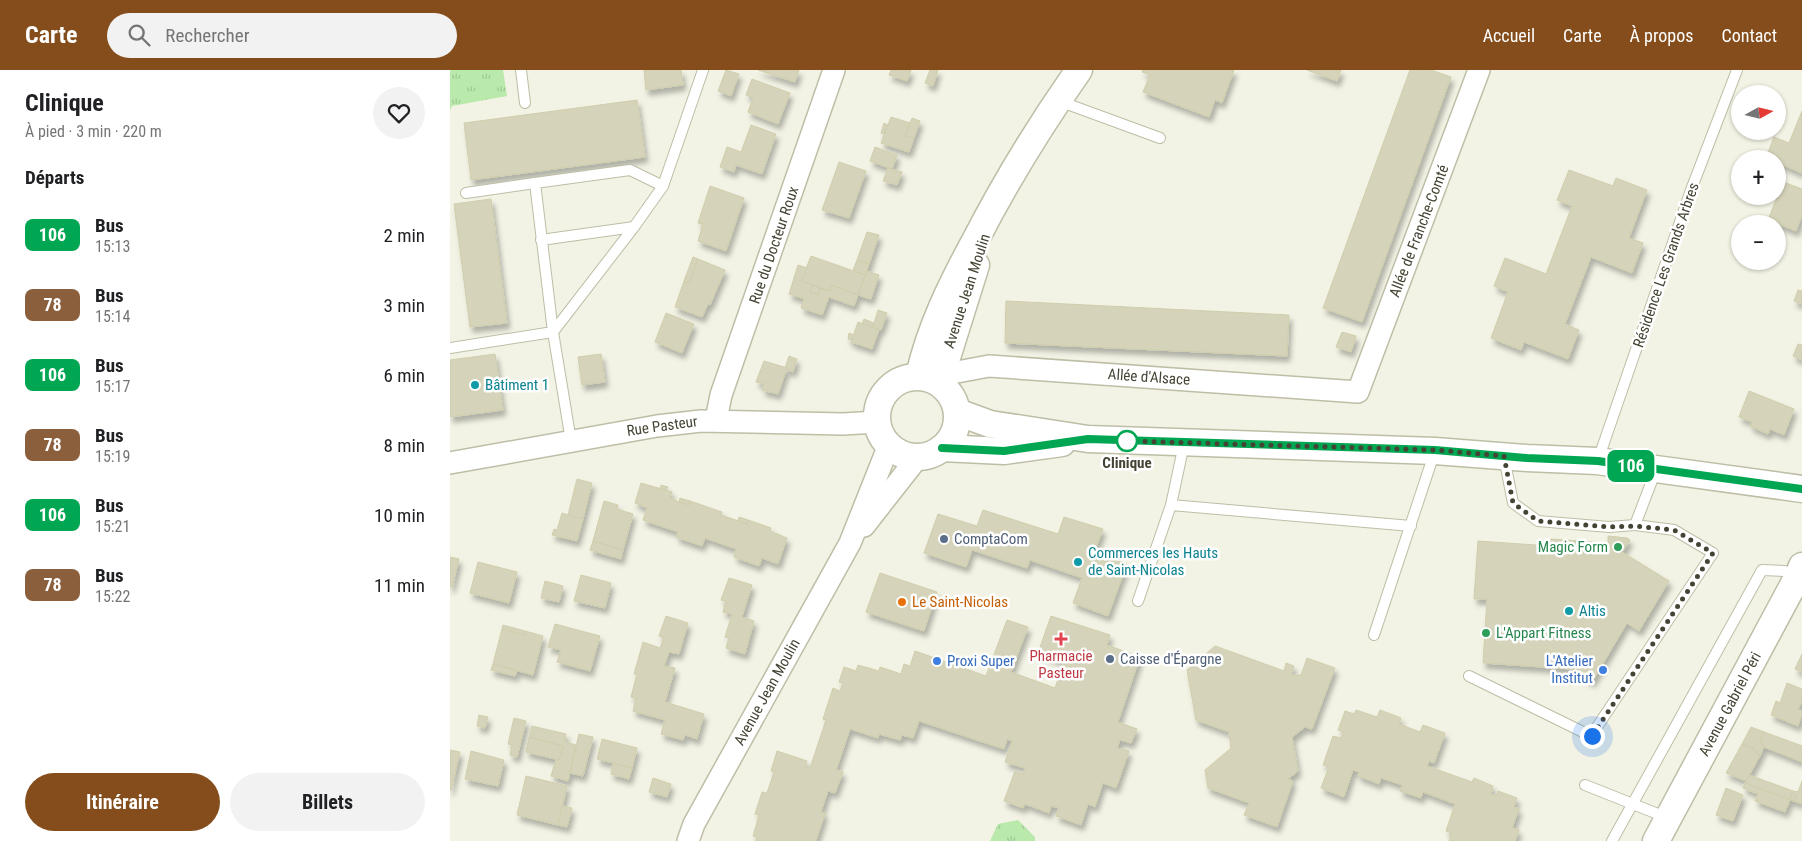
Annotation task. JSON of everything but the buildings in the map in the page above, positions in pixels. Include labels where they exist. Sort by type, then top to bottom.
[{"type":"street","name":"Rue du Docteur Roux","points":[[716,420],[724,386],[834,70]]},
{"type":"street","name":"Avenue Jean Moulin","points":[[933,378],[996,199],[1058,100],[1080,70]]},
{"type":"street","name":"Allée de Franche-Comté","points":[[1358,392],[1479,70]]},
{"type":"street","name":"Allée d'Alsace","points":[[933,378],[989,366],[1358,392]]},
{"type":"street","points":[[930,452],[951,438],[956,426],[957,412],[954,400],[948,390],[933,378],[905,378],[893,385],[883,395],[878,408],[877,422],[881,434],[889,445],[902,454],[1004,451],[1088,439]]},
{"type":"street","points":[[957,412],[990,424],[1088,439],[1435,450],[1598,461],[1802,489]]},
{"type":"street","name":"Rue Pasteur","points":[[450,463],[657,426],[716,420],[843,424],[877,422]]},
{"type":"street","name":"Avenue Jean Moulin","points":[[688,841],[694,824],[850,544],[889,445]]},
{"type":"street","name":"Avenue Jean Moulin","points":[[850,544],[930,452]]},
{"type":"street","name":"Avenue Gabriel Péri","points":[[1656,841],[1800,571]]},
{"type":"lane","points":[[521,70],[524,103]]},
{"type":"lane","points":[[695,70],[698,85]]},
{"type":"lane","points":[[450,348],[553,332],[634,227],[663,186],[703,70]]},
{"type":"lane","name":"Résidence Les Grands Arbres","points":[[1598,461],[1691,190],[1737,70]]},
{"type":"lane","points":[[1058,100],[1160,138]]},
{"type":"lane","points":[[466,193],[630,170],[663,186]]},
{"type":"lane","points":[[534,183],[553,332],[571,441]]},
{"type":"lane","points":[[541,240],[634,227]]},
{"type":"lane","points":[[1138,600],[1171,505],[1184,443]]},
{"type":"lane","points":[[1374,635],[1435,450]]},
{"type":"lane","points":[[1469,676],[1592,736],[1713,553],[1674,530],[1538,521],[1513,503],[1504,456]]},
{"type":"lane","points":[[1635,526],[1656,469]]},
{"type":"lane","points":[[1171,505],[1411,526]]},
{"type":"lane","points":[[1612,841],[1762,570],[1800,571]]},
{"type":"lane","points":[[1585,785],[1669,819]]},
{"type":"green space","points":[[450,70],[503,70],[507,96],[452,106],[450,110]]},
{"type":"green space","points":[[1018,820],[1035,837],[1035,841],[990,841],[998,824]]},
{"type":"bus line","name":"106","points":[[942,448],[1004,451],[1088,439],[1435,450],[1527,458],[1598,461],[1802,489]]},
{"type":"place","name":"Bâtiment 1","points":[[475,385]]},
{"type":"place","name":"Clinique","points":[[1127,441]]},
{"type":"place","name":"ComptaCom","points":[[944,539]]},
{"type":"place","name":"Magic Form","points":[[1618,547]]},
{"type":"place","name":"Commerces les Hauts de Saint-Nicolas","points":[[1078,562]]},
{"type":"place","name":"Le Saint-Nicolas","points":[[902,602]]},
{"type":"place","name":"Altis","points":[[1569,611]]},
{"type":"place","name":"L'Appart Fitness","points":[[1486,633]]},
{"type":"place","name":"Pharmacie Pasteur","points":[[1061,639]]},
{"type":"place","name":"Caisse d'Épargne","points":[[1110,659]]},
{"type":"place","name":"Proxi Super","points":[[937,661]]},
{"type":"place","name":"L'Atelier Institut","points":[[1603,670]]},
{"type":"route","points":[[1127,441],[1435,450],[1504,456],[1513,503],[1538,521],[1674,530],[1713,553],[1592,736]]}]
